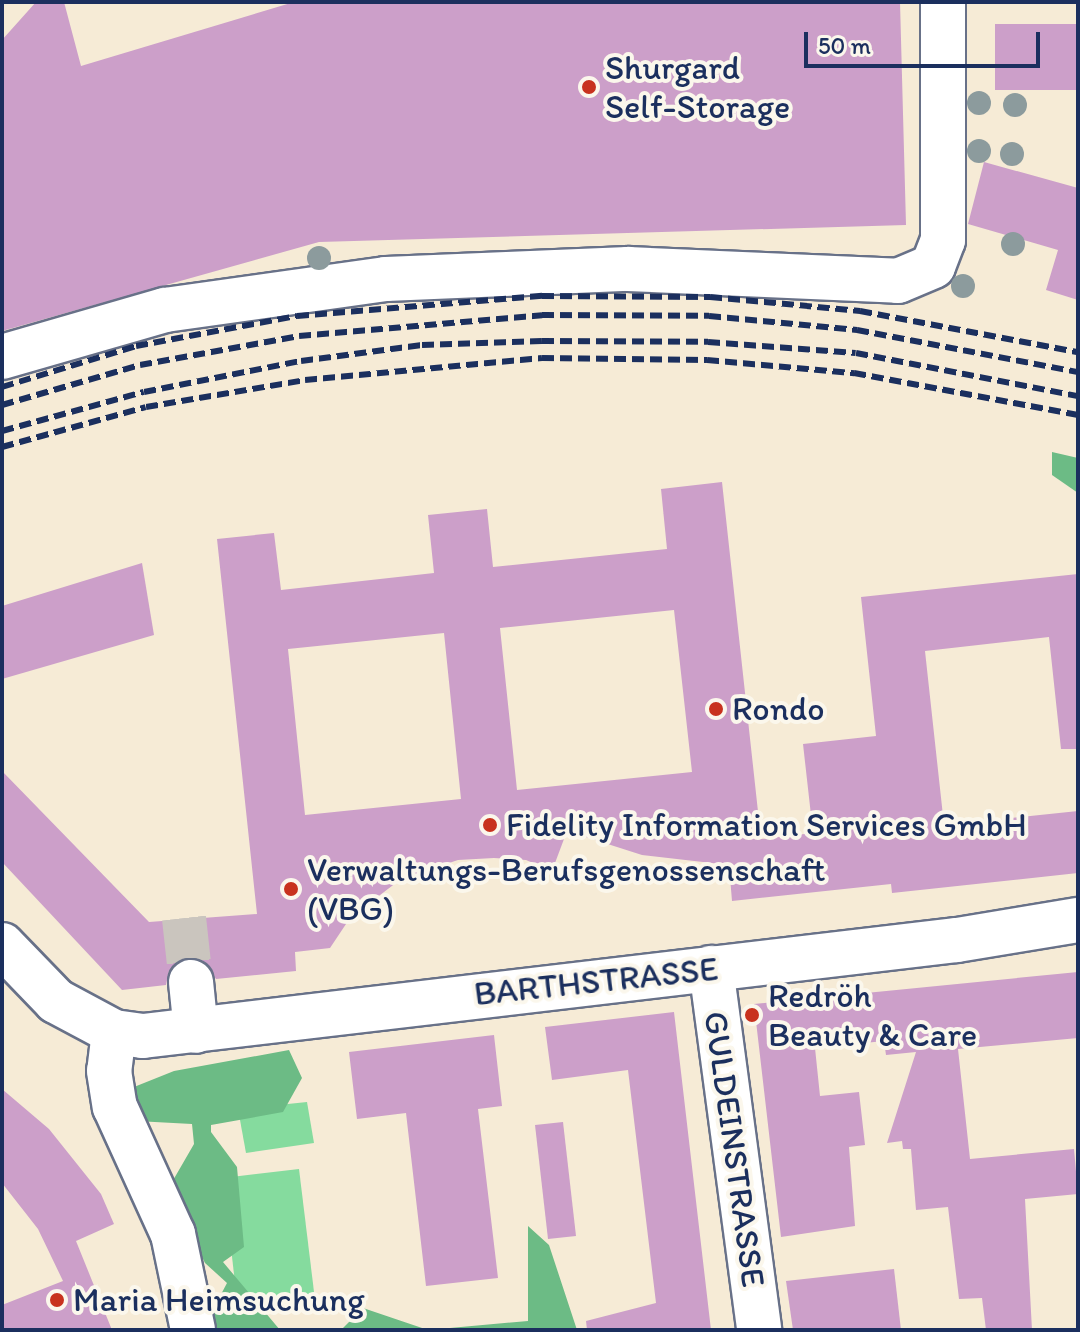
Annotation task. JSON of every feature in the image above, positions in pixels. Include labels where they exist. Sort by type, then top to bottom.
[{"type":"street","points":[[2,357],[165,310],[386,279],[628,269],[898,281],[933,266],[943,240],[943,2]]},
{"type":"street","name":"BARTHSTRASSE","points":[[114,1032],[143,1036],[196,1031],[1078,920]]},
{"type":"street","points":[[2,945],[56,1001],[114,1032],[109,1071],[115,1107],[173,1234],[193,1330]]},
{"type":"street","name":"GULDEINSTRASSE","points":[[711,968],[759,1330]]},
{"type":"street","points":[[191,982],[196,1031]]},
{"type":"green space","points":[[1052,452],[1078,458],[1078,493],[1052,475]]},
{"type":"green space","points":[[289,1050],[302,1078],[283,1112],[211,1125],[211,1132],[237,1167],[244,1247],[223,1262],[280,1330],[211,1330],[209,1317],[227,1283],[205,1263],[168,1189],[194,1144],[192,1124],[136,1121],[134,1087],[174,1071]]},
{"type":"green space","points":[[307,1102],[314,1143],[246,1153],[238,1109]]},
{"type":"green space","points":[[299,1169],[315,1300],[238,1309],[223,1178]]},
{"type":"green space","points":[[528,1226],[549,1245],[577,1330],[428,1330],[528,1321]]},
{"type":"green space","points":[[363,1308],[428,1330],[341,1330]]},
{"type":"building","points":[[36,2],[64,2],[81,66],[294,2],[900,2],[906,225],[319,242],[2,331],[2,40]]},
{"type":"building","points":[[995,24],[1078,24],[1078,90],[995,90]]},
{"type":"building","points":[[984,162],[1078,188],[1078,300],[1046,290],[1058,250],[968,224]]},
{"type":"building","name":"Rondo","points":[[722,482],[761,839],[813,833],[803,744],[876,736],[861,597],[1078,574],[1078,749],[1061,749],[1049,637],[925,651],[944,825],[1078,811],[1078,873],[892,893],[891,884],[732,901],[729,865],[642,855],[567,831],[552,871],[526,860],[494,858],[458,860],[401,879],[350,918],[330,948],[295,952],[296,971],[216,979],[202,960],[188,957],[169,971],[166,985],[122,990],[2,862],[2,771],[149,922],[257,914],[217,539],[274,533],[281,590],[434,573],[428,515],[487,509],[493,567],[667,549],[661,489]],"holes":[[[674,610],[692,772],[517,790],[500,628]],[[444,633],[461,799],[305,815],[288,649]]]},
{"type":"building","points":[[142,563],[154,635],[2,679],[2,606]]},
{"type":"building","points":[[1078,972],[1078,1038],[958,1049],[970,1159],[1074,1149],[1078,1194],[1025,1199],[1032,1330],[986,1330],[982,1298],[959,1299],[948,1207],[916,1210],[911,1149],[903,1149],[902,1141],[887,1143],[916,1052],[886,1055],[884,1041],[815,1048],[820,1096],[859,1092],[865,1145],[849,1147],[855,1226],[781,1237],[754,1004]]},
{"type":"building","points":[[674,1012],[711,1330],[587,1330],[586,1321],[656,1303],[628,1070],[552,1080],[545,1027]]},
{"type":"building","points":[[494,1035],[502,1106],[478,1109],[498,1278],[426,1286],[406,1113],[357,1119],[349,1052]]},
{"type":"building","points":[[2,1089],[49,1129],[101,1194],[114,1224],[76,1241],[112,1330],[2,1330],[2,1305],[63,1281],[38,1229],[2,1183]]},
{"type":"building","points":[[563,1122],[576,1236],[548,1239],[535,1125]]},
{"type":"building","points":[[894,1269],[901,1330],[793,1330],[786,1281]]},
{"type":"tunnel","points":[[184,918],[191,982]]},
{"type":"railway","points":[[2,387],[136,346],[297,316],[542,296],[710,297],[860,311],[1078,352]]},
{"type":"railway","points":[[2,405],[140,365],[299,336],[542,315],[709,316],[857,330],[1078,372]]},
{"type":"railway","points":[[2,431],[144,392],[301,361],[422,345],[542,341],[708,342],[856,353],[1078,396]]},
{"type":"railway","points":[[2,447],[146,407],[305,380],[542,358],[707,360],[854,373],[1078,415]]},
{"type":"place","name":"Shurgard Self-Storage","points":[[589,87]]},
{"type":"place","name":"Rondo","points":[[716,709]]},
{"type":"place","name":"Fidelity Information Services GmbH","points":[[490,825]]},
{"type":"place","name":"Verwaltungs-Berufsgenossenschaft (VBG)","points":[[291,889]]},
{"type":"place","name":"Redröh Beauty & Care","points":[[752,1015]]},
{"type":"place","name":"Maria Heimsuchung","points":[[57,1300]]}]
